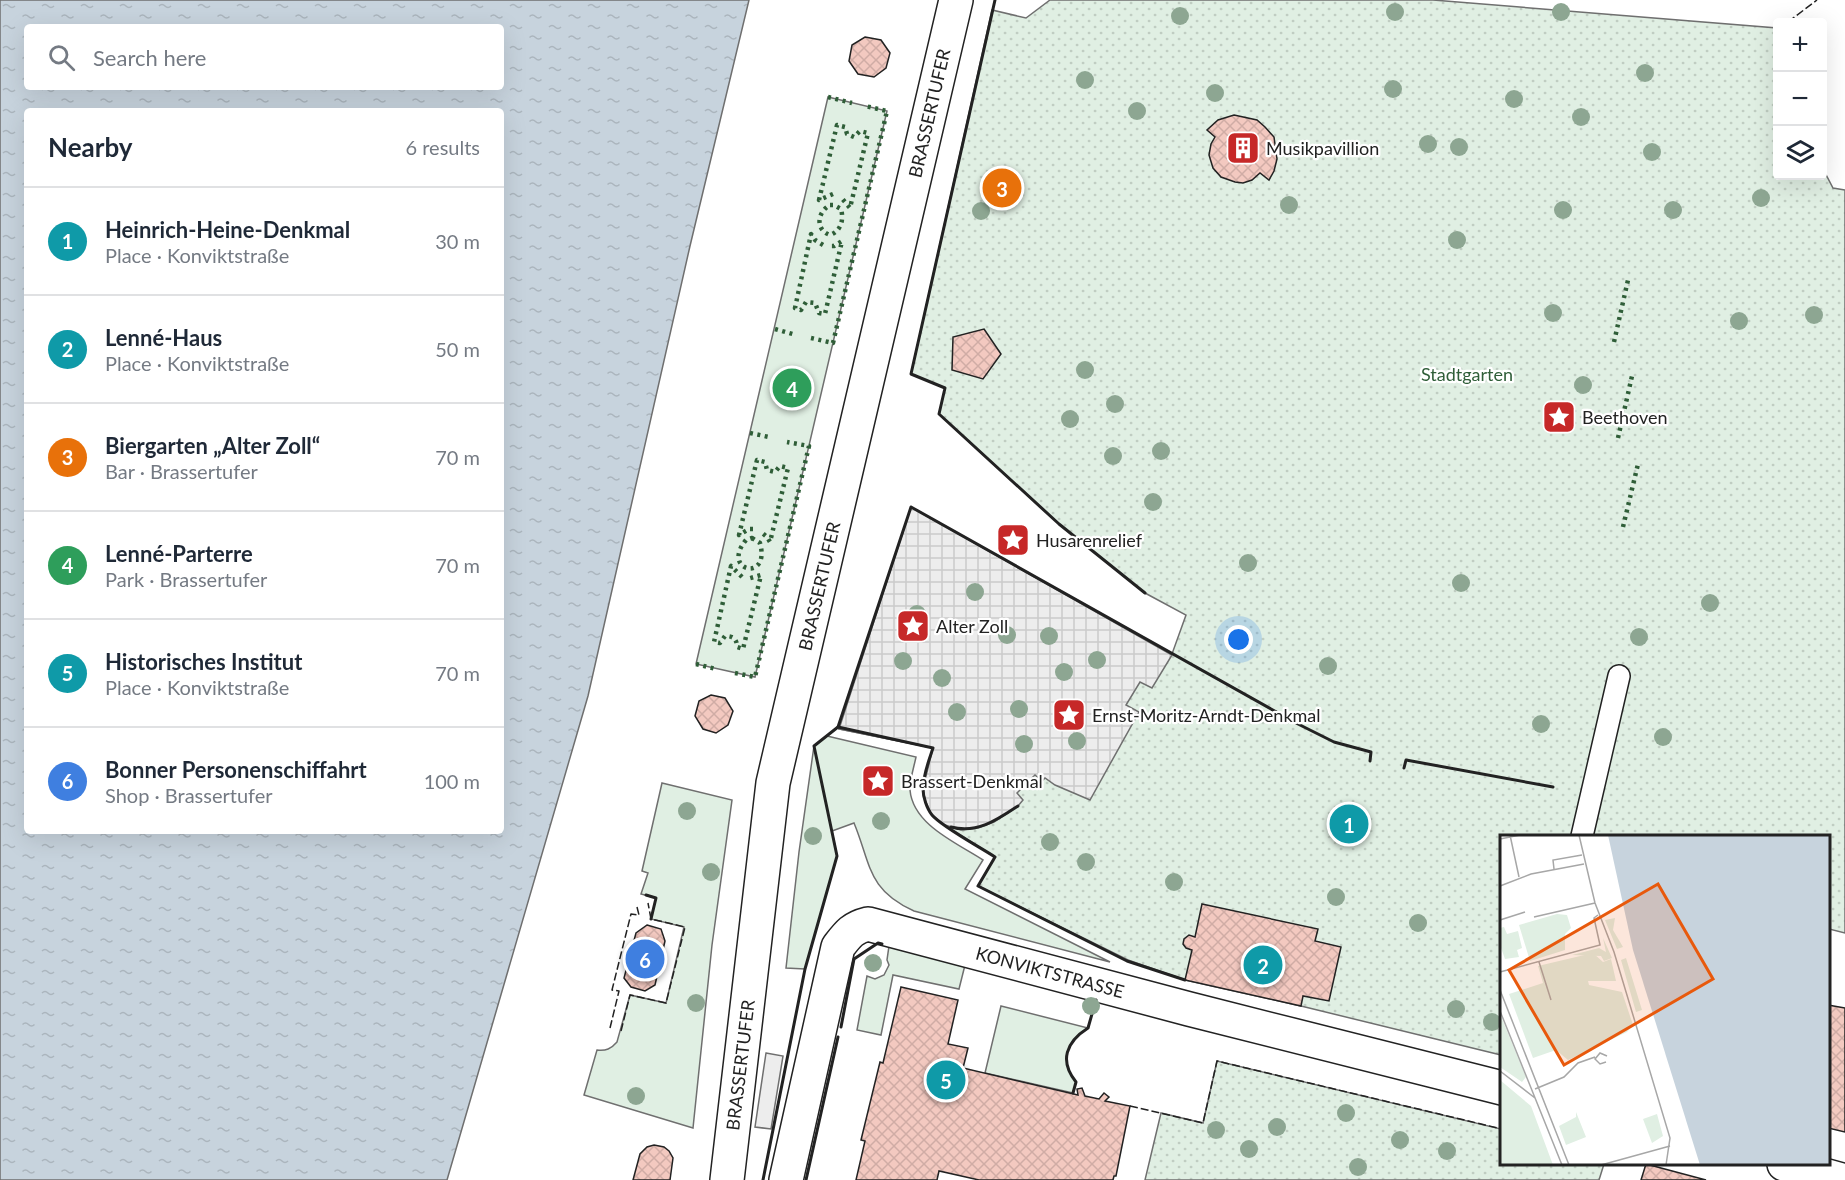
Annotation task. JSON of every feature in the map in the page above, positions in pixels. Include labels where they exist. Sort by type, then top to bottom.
[{"type":"street","name":"BRASSERTUFER","points":[[727,1180],[772,783],[956,0]]},
{"type":"street","name":"KONVIKTSTRASSE","points":[[786,1180],[838,947],[857,927],[868,924],[1189,1009],[1500,1087]]},
{"type":"street","points":[[1788,1165],[1842,1180]]},
{"type":"lane","points":[[1582,835],[1619,676]]},
{"type":"green space","name":"Stadtgarten","points":[[1050,0],[1433,0],[1773,28],[1773,180],[1827,180],[1827,177],[1833,188],[1845,190],[1845,933],[1830,929],[1830,835],[1500,835],[1500,1055],[1185,980],[1128,960],[978,886],[995,857],[932,815],[925,800],[923,788],[933,748],[839,729],[911,507],[1172,654],[1186,615],[1145,593],[1059,524],[939,414],[945,388],[911,374],[992,10],[1026,18]]},
{"type":"green space","points":[[828,97],[887,111],[755,677],[696,664]]},
{"type":"green space","points":[[827,736],[916,757],[910,790],[919,813],[938,832],[983,860],[965,889],[1110,962],[914,911],[899,903],[887,894],[873,875],[854,823],[832,831],[837,856],[805,969],[786,968],[814,746]]},
{"type":"green space","points":[[662,783],[732,800],[712,945],[693,1128],[584,1095],[597,1050],[608,1049],[617,1042],[630,995],[666,1003],[684,927],[651,919],[656,898],[641,894],[648,873],[642,871]]},
{"type":"green space","points":[[889,946],[965,965],[959,989],[893,975],[881,1035],[857,1030],[867,976],[875,979],[884,975],[889,965],[887,960]]},
{"type":"green space","points":[[1001,1006],[1088,1028],[1074,1039],[1067,1052],[1068,1067],[1076,1082],[1073,1093],[985,1073]]},
{"type":"green space","points":[[1217,1061],[1500,1129],[1500,1165],[1604,1165],[1599,1180],[1145,1180],[1161,1113],[1203,1123]]},
{"type":"shaded area","points":[[911,507],[1172,655],[1152,688],[1140,682],[1126,705],[1139,712],[1090,800],[1055,785],[1045,778],[1042,781],[1035,775],[1017,793],[1023,800],[1018,806],[994,822],[978,828],[961,830],[945,825],[932,815],[925,800],[923,788],[933,748],[839,729]]},
{"type":"shaded area","points":[[766,1053],[783,1056],[771,1129],[755,1127]]},
{"type":"water","points":[[0,0],[749,0],[690,246],[588,696],[447,1180],[0,1180]]},
{"type":"building","points":[[865,37],[881,40],[890,53],[886,68],[874,77],[858,74],[849,61],[852,45]]},
{"type":"building","name":"Musikpavillion","points":[[1234,115],[1257,120],[1274,137],[1277,159],[1269,180],[1260,173],[1252,180],[1243,183],[1235,182],[1221,177],[1213,168],[1209,155],[1215,137],[1207,130],[1218,120]]},
{"type":"building","points":[[984,329],[1001,354],[983,379],[952,370],[953,337]]},
{"type":"building","points":[[711,695],[725,698],[733,711],[728,725],[716,733],[703,729],[695,716],[699,701]]},
{"type":"building","points":[[1202,904],[1318,929],[1315,941],[1341,947],[1329,1001],[1303,996],[1301,1006],[1185,980],[1192,950],[1183,944],[1184,939],[1189,935],[1195,937]]},
{"type":"building","points":[[647,925],[661,929],[665,941],[655,985],[645,991],[631,987],[624,978],[636,933]]},
{"type":"building","points":[[901,987],[958,1000],[948,1044],[968,1048],[963,1068],[1078,1095],[1077,1089],[1082,1088],[1085,1096],[1099,1099],[1104,1093],[1109,1097],[1105,1101],[1130,1106],[1116,1176],[1113,1180],[979,1180],[939,1171],[937,1180],[856,1180],[865,1141],[861,1140],[880,1062],[883,1063]]},
{"type":"building","points":[[1830,1005],[1845,1008],[1845,1132],[1830,1128]]},
{"type":"building","points":[[654,1145],[664,1147],[673,1158],[670,1180],[633,1180],[640,1154],[647,1147]]},
{"type":"building","points":[[1646,1165],[1650,1165],[1706,1180],[1641,1180]]},
{"type":"hedge","points":[[828,97],[852,103]]},
{"type":"hedge","points":[[811,338],[833,343],[887,111],[865,106]]},
{"type":"hedge","points":[[833,194],[819,200],[837,125],[845,127],[847,134],[854,137],[860,131],[868,133],[850,208],[840,196]]},
{"type":"hedge","points":[[830,205],[841,209],[842,217],[841,225],[830,235],[825,233],[820,225],[820,216],[830,205]]},
{"type":"hedge","points":[[823,245],[811,234],[795,308],[801,310],[806,302],[815,303],[819,313],[825,314],[842,241],[834,246],[828,246]]},
{"type":"hedge","points":[[1614,342],[1628,280]]},
{"type":"hedge","points":[[775,329],[796,335]]},
{"type":"hedge","points":[[792,370],[804,375],[809,387],[804,399],[792,404],[780,399],[775,387],[780,375],[792,370]]},
{"type":"hedge","points":[[1618,438],[1632,376]]},
{"type":"hedge","points":[[750,433],[769,437]]},
{"type":"hedge","points":[[735,673],[755,677],[809,446],[787,442]]},
{"type":"hedge","points":[[753,529],[739,535],[757,460],[765,462],[767,470],[775,472],[780,466],[788,468],[770,542],[760,531]]},
{"type":"hedge","points":[[1623,527],[1638,464]]},
{"type":"hedge","points":[[752,538],[760,543],[761,556],[759,564],[754,568],[747,568],[739,559],[740,551],[746,540],[752,538]]},
{"type":"hedge","points":[[742,577],[731,566],[714,642],[720,643],[725,636],[730,637],[734,638],[737,647],[743,649],[761,575],[747,579]]},
{"type":"hedge","points":[[696,664],[716,669]]},
{"type":"fence","points":[[1793,18],[1817,0]]},
{"type":"fence","points":[[621,1031],[630,995],[666,1003],[685,927],[651,919],[648,903]]},
{"type":"fence","points":[[610,1028],[619,991],[612,990],[631,914],[639,915],[637,907]]},
{"type":"fence","points":[[1130,1106],[1203,1123],[1217,1061],[1500,1129]]},
{"type":"wall","points":[[995,0],[911,374],[945,388],[939,414],[1059,524],[1145,593]]},
{"type":"wall","points":[[1185,980],[1127,961],[978,886],[995,857],[944,825],[928,810],[923,784],[933,748],[838,727],[911,507],[1296,723],[1334,742],[1371,752],[1370,761]]},
{"type":"wall","points":[[763,1180],[805,969],[837,856],[814,746],[838,727]]},
{"type":"wall","points":[[1404,768],[1406,760],[1553,787]]},
{"type":"wall","points":[[951,827],[960,829],[978,827],[994,821],[1018,806]]},
{"type":"wall","points":[[646,895],[656,898],[651,919]]},
{"type":"wall","points":[[841,1027],[854,959],[878,943],[882,944]]},
{"type":"wall","points":[[1073,1093],[1076,1082],[1068,1067],[1067,1052],[1074,1039],[1088,1028],[1096,1000]]},
{"type":"wall","points":[[806,1180],[838,1037]]},
{"type":"place","name":"Musikpavillion","points":[[1243,148]]},
{"type":"place","name":"Biergarten „Alter Zoll“","points":[[1002,188]]},
{"type":"place","name":"Lenné-Parterre","points":[[792,388]]},
{"type":"place","name":"Beethoven","points":[[1559,417]]},
{"type":"place","name":"Husarenrelief","points":[[1013,540]]},
{"type":"place","name":"Alter Zoll","points":[[913,626]]},
{"type":"place","name":"Ernst-Moritz-Arndt-Denkmal","points":[[1069,715]]},
{"type":"place","name":"Brassert-Denkmal","points":[[878,781]]},
{"type":"place","name":"Heinrich-Heine-Denkmal","points":[[1349,824]]},
{"type":"place","name":"Bonner Personenschiffahrt","points":[[645,959]]},
{"type":"place","name":"Lenné-Haus","points":[[1263,965]]},
{"type":"place","name":"Historisches Institut","points":[[946,1080]]}]
